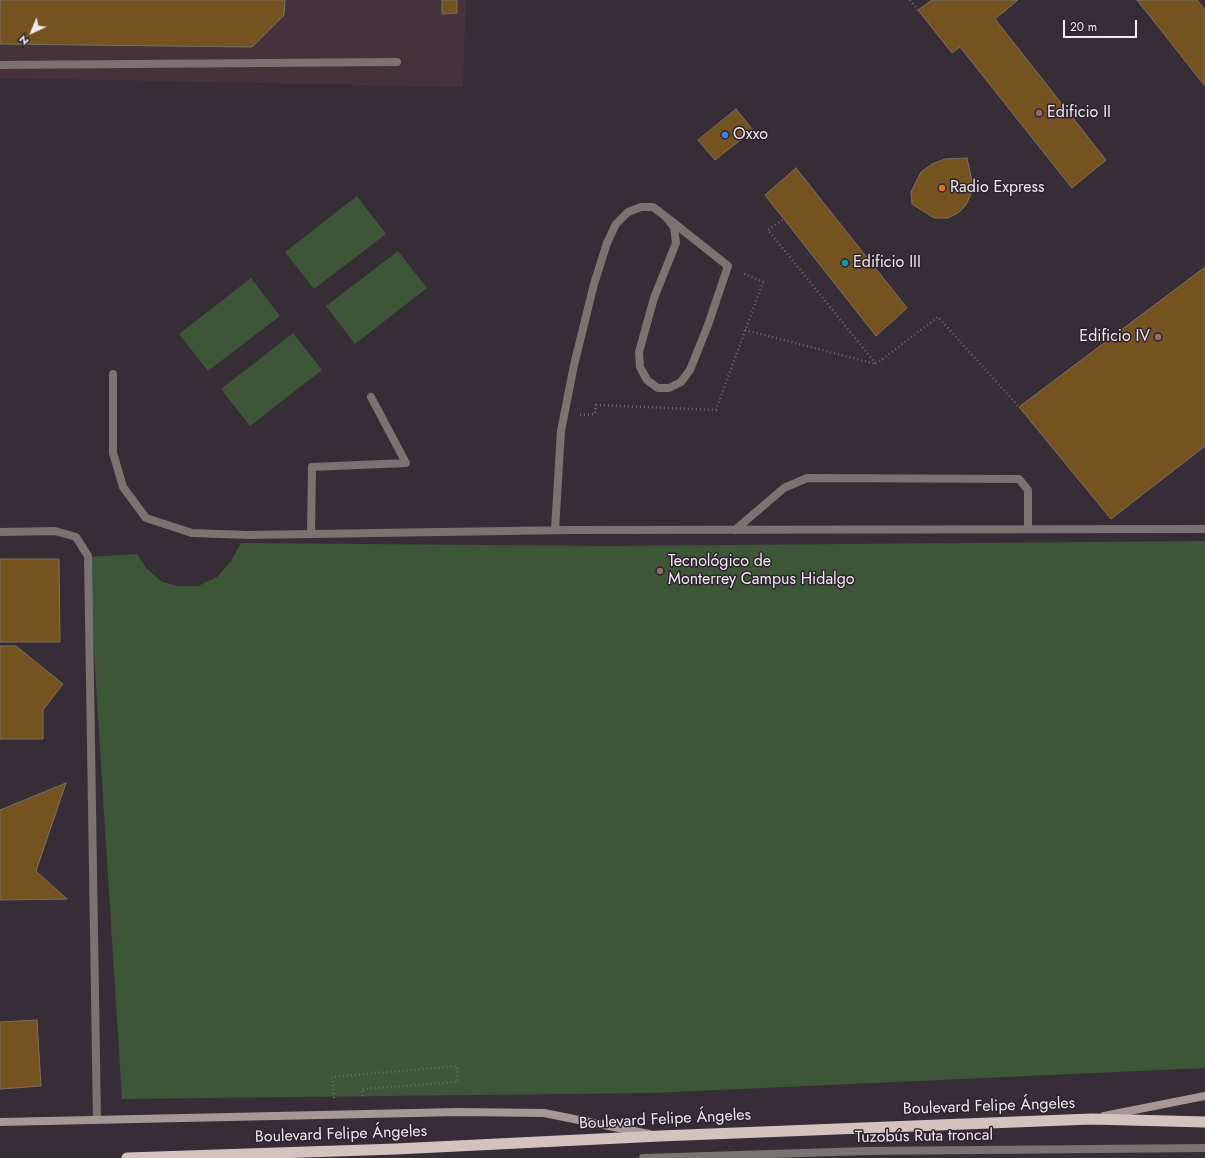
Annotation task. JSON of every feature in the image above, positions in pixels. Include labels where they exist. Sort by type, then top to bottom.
[{"type":"highway","name":"Boulevard Felipe Ángeles","points":[[126,1158],[396,1150],[660,1136],[1091,1119],[1205,1122]]},
{"type":"main road","points":[[1091,1119],[1205,1096]]},
{"type":"main road","points":[[0,1122],[458,1112],[544,1113],[660,1136]]},
{"type":"street","points":[[0,65],[397,62]]},
{"type":"street","points":[[554,530],[561,431],[581,335],[594,284],[607,243],[616,224],[628,212],[641,208],[653,207],[665,216],[728,266],[708,325],[690,370],[681,382],[669,388],[658,388],[647,380],[640,367],[639,352],[654,298],[676,243],[674,227],[665,216]]},
{"type":"street","points":[[113,374],[113,452],[124,487],[146,518],[192,533],[248,535],[554,530],[1205,529]]},
{"type":"street","points":[[311,534],[312,467],[406,463],[371,397]]},
{"type":"street","points":[[735,530],[784,488],[807,478],[1019,478],[1028,490],[1028,529]]},
{"type":"street","points":[[0,532],[55,531],[76,537],[88,556],[98,1120]]},
{"type":"street","name":"Tuzobús Ruta troncal","points":[[643,1158],[866,1151],[1205,1148]]},
{"type":"path","points":[[910,0],[918,10]]},
{"type":"path","points":[[784,219],[768,230],[876,364]]},
{"type":"path","points":[[876,364],[938,317],[1019,407]]},
{"type":"path","points":[[745,330],[876,364]]},
{"type":"path","points":[[332,1077],[457,1066],[457,1082],[362,1089],[364,1114]]},
{"type":"shaded area","points":[[0,0],[466,0],[463,87],[0,78]]},
{"type":"green space","points":[[357,196],[386,234],[314,289],[285,252]]},
{"type":"green space","points":[[398,251],[427,288],[355,344],[326,306]]},
{"type":"green space","points":[[251,278],[280,316],[208,371],[179,334]]},
{"type":"green space","points":[[293,333],[322,370],[250,426],[221,389]]},
{"type":"green space","points":[[1205,541],[1205,1068],[652,1093],[122,1099],[88,557],[137,554],[146,568],[162,582],[178,586],[198,586],[217,577],[231,561],[241,543],[607,546]]},
{"type":"building","points":[[0,0],[285,0],[284,15],[252,47],[0,44]]},
{"type":"building","points":[[442,0],[457,0],[457,13],[442,14]]},
{"type":"building","points":[[932,0],[1018,0],[995,19],[1106,160],[1072,188],[960,47],[952,53],[918,10]]},
{"type":"building","points":[[1137,0],[1197,0],[1205,10],[1205,86]]},
{"type":"building","name":"Oxxo","points":[[736,109],[753,130],[715,160],[698,140]]},
{"type":"building","name":"Radio Express","points":[[967,158],[972,181],[971,194],[966,205],[958,213],[948,218],[934,218],[912,204],[911,192],[921,172],[932,164],[945,159]]},
{"type":"building","name":"Edificio III","points":[[796,168],[907,308],[876,336],[765,195]]},
{"type":"building","name":"Edificio IV","points":[[1205,267],[1205,446],[1111,519],[1019,407]]},
{"type":"building","points":[[0,559],[59,559],[60,642],[0,642]]},
{"type":"building","points":[[0,646],[16,646],[63,684],[43,710],[43,739],[0,739]]},
{"type":"building","points":[[66,783],[36,871],[67,899],[0,900],[0,810]]},
{"type":"building","points":[[37,1020],[41,1086],[0,1089],[0,1022]]},
{"type":"place","name":"Edificio II","points":[[1039,113]]},
{"type":"place","name":"Oxxo","points":[[725,135]]},
{"type":"place","name":"Radio Express","points":[[942,188]]},
{"type":"place","name":"Edificio III","points":[[845,263]]},
{"type":"place","name":"Edificio IV","points":[[1158,337]]},
{"type":"place","name":"Tecnológico de Monterrey Campus Hidalgo","points":[[660,571]]}]
